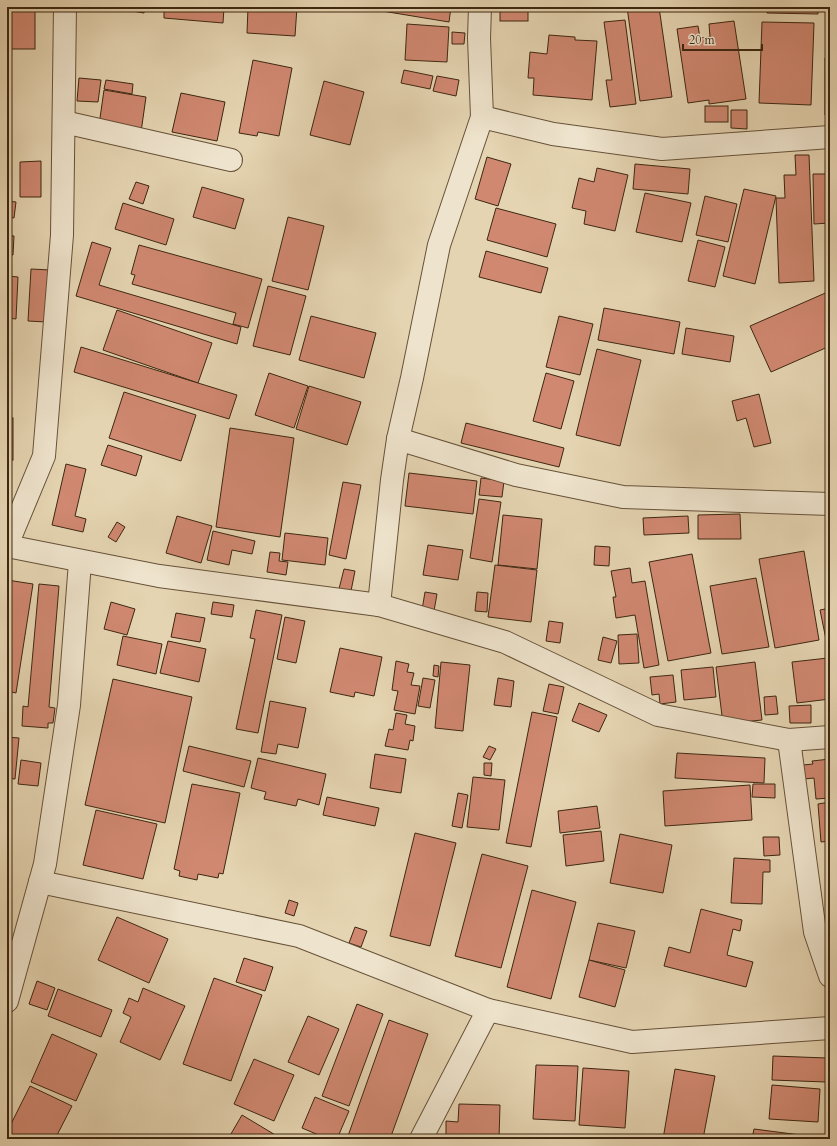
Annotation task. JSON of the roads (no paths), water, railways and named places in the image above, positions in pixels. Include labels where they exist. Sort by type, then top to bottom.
[{"type":"street","points":[[65,7],[62,234],[44,456],[7,546],[80,562],[159,576],[379,605],[505,642],[658,715],[789,740],[830,737]]},
{"type":"street","points":[[379,605],[392,480],[398,439],[439,245],[482,117],[479,38],[480,7]]},
{"type":"street","points":[[482,117],[553,134],[662,149],[830,137]]},
{"type":"street","points":[[64,122],[231,160]]},
{"type":"street","points":[[398,439],[516,475],[623,497],[830,504]]},
{"type":"street","points":[[7,1001],[45,864],[69,705],[80,562]]},
{"type":"street","points":[[789,740],[814,932],[830,976]]},
{"type":"street","points":[[40,882],[299,936],[488,1010],[632,1042],[830,1028]]},
{"type":"street","points":[[421,1139],[488,1010]]}]
